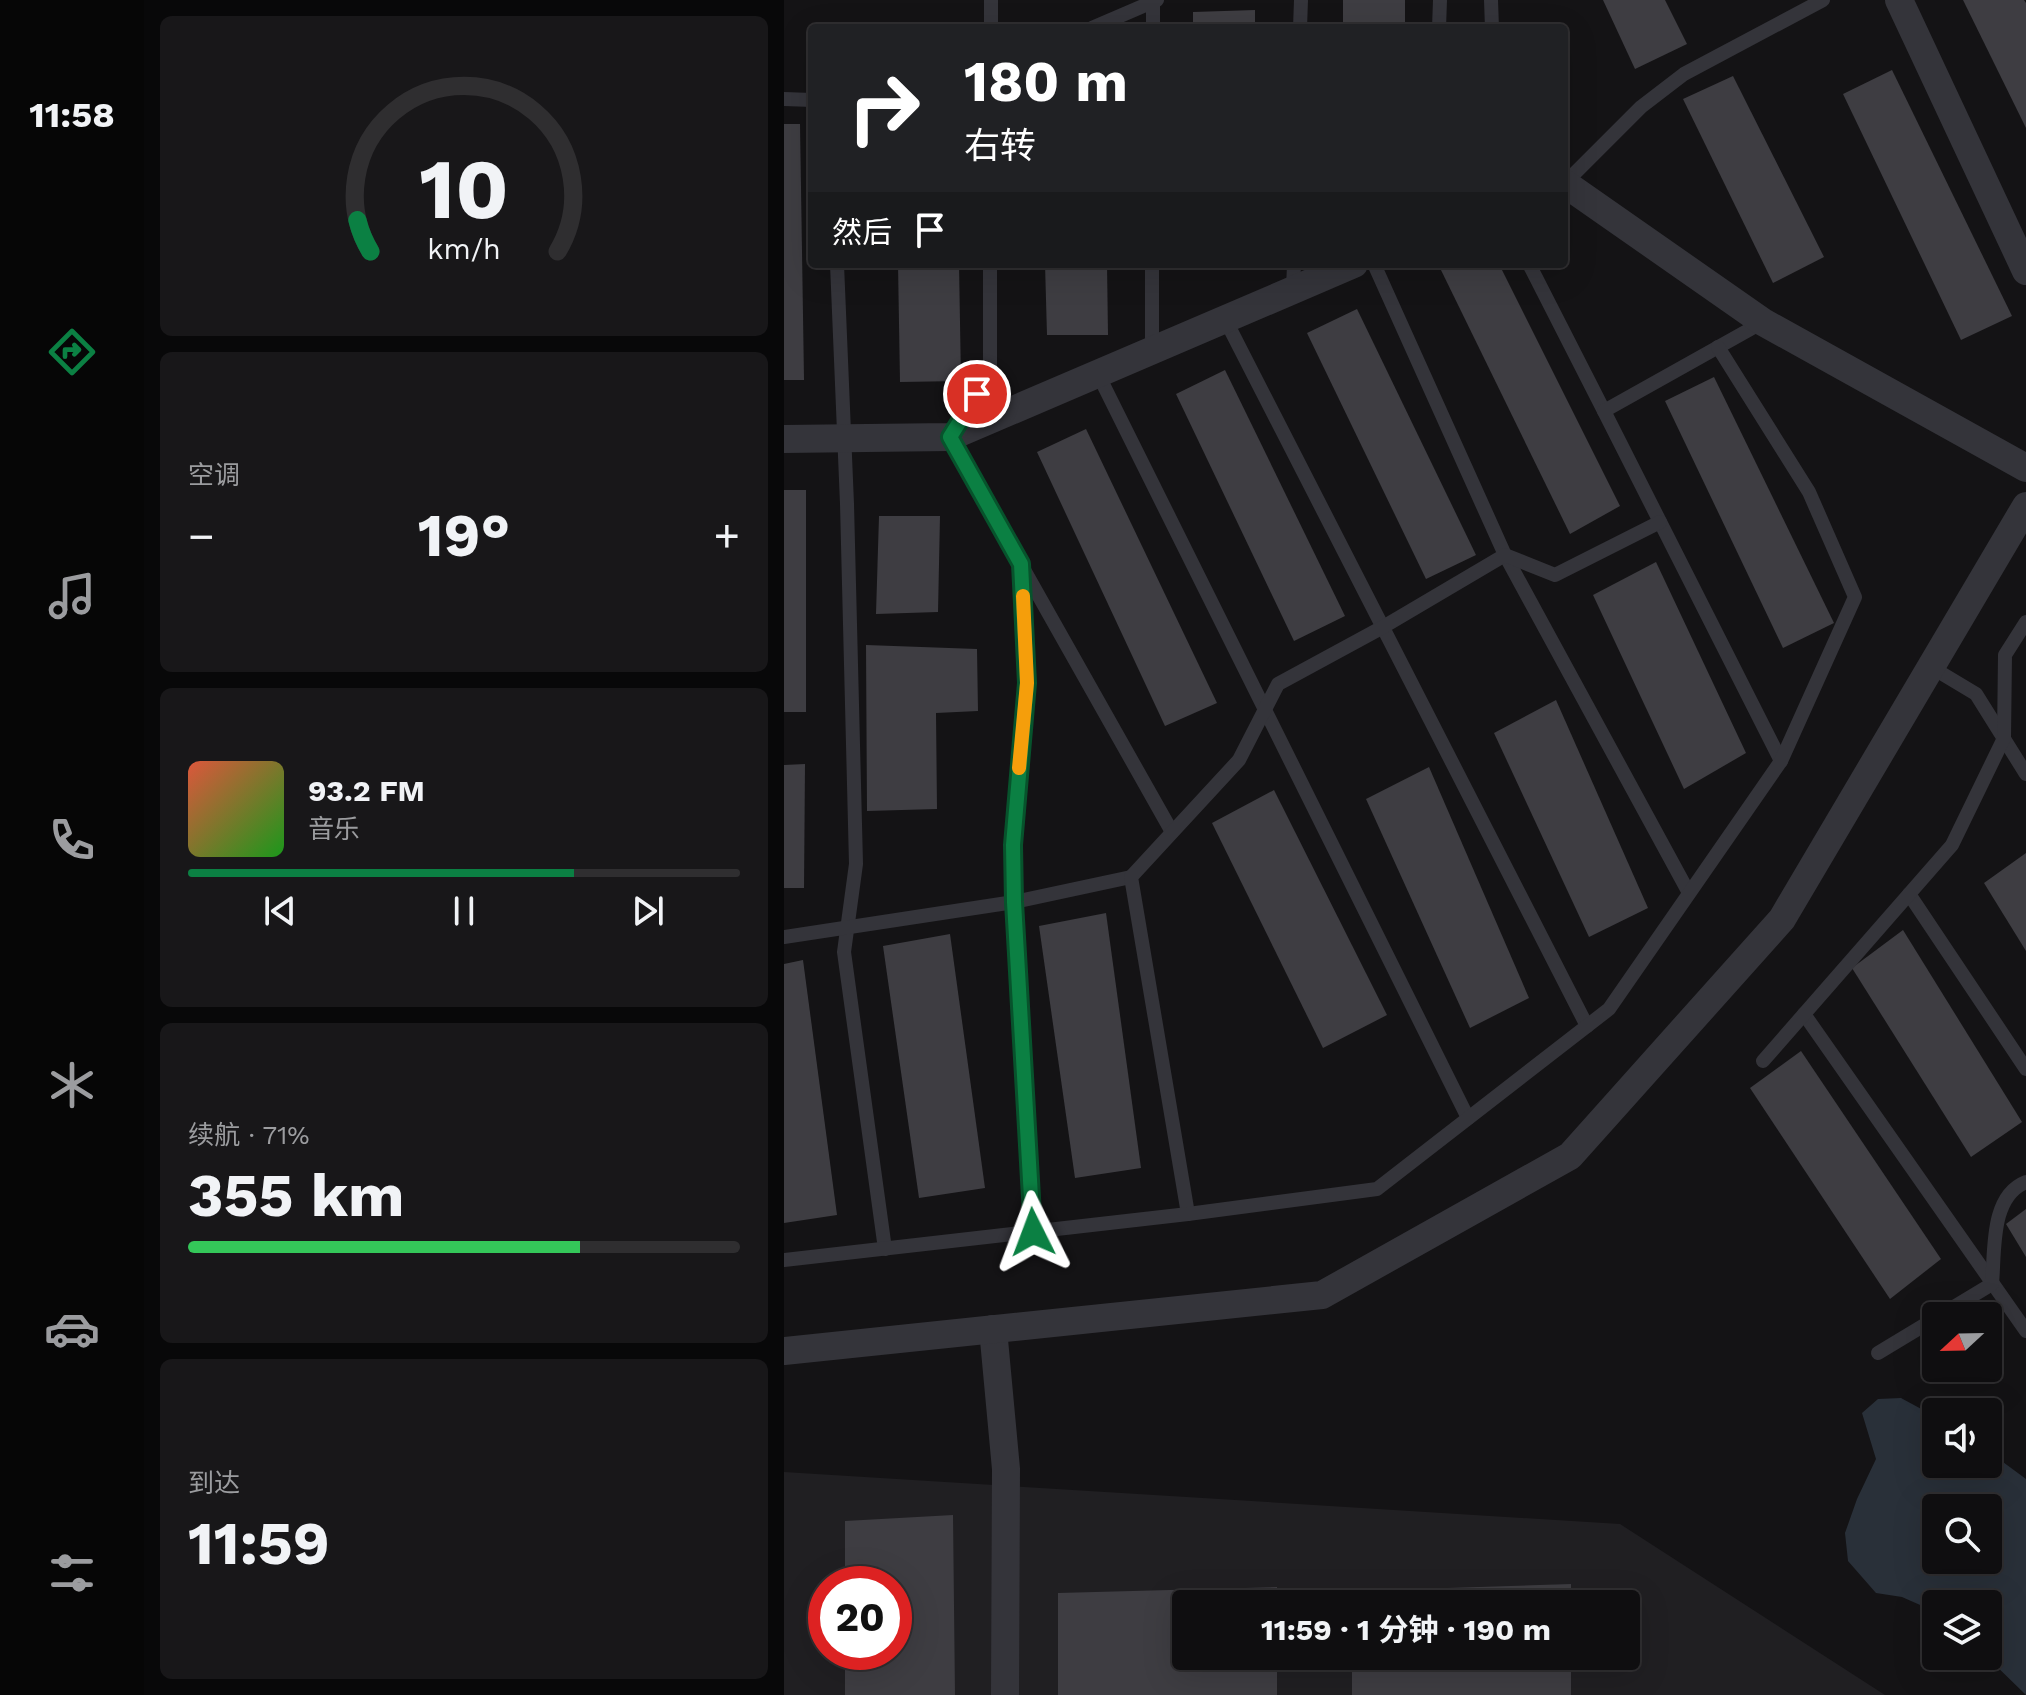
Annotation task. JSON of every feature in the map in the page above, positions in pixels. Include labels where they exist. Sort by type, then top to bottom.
[{"type":"street","points":[[1899,0],[2026,271]]},
{"type":"street","points":[[1568,184],[1763,322],[2026,468]]},
{"type":"street","points":[[784,439],[950,437],[1225,319],[1293,277],[1335,268]]},
{"type":"street","points":[[784,1351],[1322,1295],[1570,1156],[1782,919],[2026,506]]},
{"type":"street","points":[[993,1329],[1006,1469],[1005,1695]]},
{"type":"lane","points":[[991,0],[991,24]]},
{"type":"lane","points":[[1300,24],[1301,0]]},
{"type":"lane","points":[[1439,24],[1440,0]]},
{"type":"lane","points":[[1491,0],[1492,24]]},
{"type":"lane","points":[[1568,179],[1641,107],[1684,74],[1823,0]]},
{"type":"lane","points":[[1101,24],[1154,1],[1153,24]]},
{"type":"lane","points":[[784,99],[808,100]]},
{"type":"lane","points":[[837,268],[856,864],[844,952],[885,1249]]},
{"type":"lane","points":[[990,268],[990,373],[950,437],[1172,832]]},
{"type":"lane","points":[[1152,268],[1152,350]]},
{"type":"lane","points":[[1376,268],[1505,555],[1689,893]]},
{"type":"lane","points":[[1531,268],[1781,761]]},
{"type":"lane","points":[[1225,319],[1587,1026]]},
{"type":"lane","points":[[1604,411],[1763,322]]},
{"type":"lane","points":[[784,1260],[1377,1189],[1609,1009],[1781,761],[1855,597],[1809,492],[1718,347]]},
{"type":"lane","points":[[1098,374],[1468,1118]]},
{"type":"lane","points":[[1505,555],[1555,575],[1660,522]]},
{"type":"lane","points":[[784,937],[1014,902],[1131,877],[1239,760],[1278,684],[1505,555]]},
{"type":"lane","points":[[1021,564],[1027,683],[1013,845],[1014,902],[1033,1232]]},
{"type":"lane","points":[[1763,1061],[1952,845],[2004,738],[2005,655],[2026,622]]},
{"type":"lane","points":[[1931,667],[1976,694],[2026,774]]},
{"type":"lane","points":[[1131,877],[1188,1214]]},
{"type":"lane","points":[[1909,894],[2026,1069]]},
{"type":"lane","points":[[1804,1014],[2026,1331]]},
{"type":"lane","points":[[1992,1284],[1999,1211],[2015,1186],[2026,1182]]},
{"type":"lane","points":[[1962,1302],[1992,1284]]},
{"type":"lane","points":[[1878,1353],[1922,1326]]},
{"type":"shaded area","points":[[1901,1398],[1922,1409],[1922,1478],[2002,1478],[2002,1461],[2026,1479],[2026,1695],[2000,1670],[2002,1590],[1922,1590],[1922,1606],[1902,1597],[1876,1593],[1848,1561],[1845,1533],[1876,1459],[1862,1413],[1878,1399]]},
{"type":"shaded area","points":[[784,1472],[1620,1524],[1885,1695],[784,1695]]},
{"type":"building","points":[[1343,0],[1405,0],[1405,24],[1343,24]]},
{"type":"building","points":[[1603,0],[1665,0],[1687,44],[1635,69]]},
{"type":"building","points":[[1963,0],[2024,0],[2026,3],[2026,128]]},
{"type":"building","points":[[1255,10],[1255,24],[1193,24],[1193,12]]},
{"type":"building","points":[[1892,70],[2012,316],[1961,340],[1843,94]]},
{"type":"building","points":[[1733,76],[1824,257],[1773,283],[1683,99]]},
{"type":"building","points":[[784,124],[800,124],[804,380],[784,380]]},
{"type":"building","points":[[898,268],[959,268],[961,381],[900,382]]},
{"type":"building","points":[[1045,268],[1107,268],[1108,335],[1047,335]]},
{"type":"building","points":[[1440,268],[1501,268],[1620,506],[1570,534]]},
{"type":"building","points":[[1357,309],[1476,555],[1426,579],[1307,333]]},
{"type":"building","points":[[1225,370],[1345,616],[1294,641],[1176,394]]},
{"type":"building","points":[[1714,377],[1834,623],[1783,648],[1665,401]]},
{"type":"building","points":[[1086,429],[1217,703],[1165,726],[1037,452]]},
{"type":"building","points":[[784,490],[806,490],[806,712],[784,712]]},
{"type":"building","points":[[879,516],[940,516],[938,612],[876,614]]},
{"type":"building","points":[[1656,562],[1746,753],[1684,789],[1593,595]]},
{"type":"building","points":[[866,645],[977,649],[978,711],[936,713],[937,809],[867,811]]},
{"type":"building","points":[[1556,700],[1648,908],[1589,937],[1494,733]]},
{"type":"building","points":[[805,764],[804,888],[784,888],[784,765]]},
{"type":"building","points":[[1429,767],[1529,998],[1470,1028],[1366,799]]},
{"type":"building","points":[[1274,790],[1387,1015],[1323,1048],[1212,823]]},
{"type":"building","points":[[2026,853],[2026,951],[1984,883]]},
{"type":"building","points":[[1106,913],[1141,1168],[1075,1178],[1039,926]]},
{"type":"building","points":[[1903,930],[2022,1122],[1971,1157],[1852,968]]},
{"type":"building","points":[[950,934],[985,1188],[919,1198],[883,946]]},
{"type":"building","points":[[803,960],[837,1215],[784,1223],[784,964]]},
{"type":"building","points":[[1801,1051],[1941,1259],[1890,1299],[1750,1088]]},
{"type":"building","points":[[2026,1209],[2026,1257],[2006,1224]]},
{"type":"building","points":[[953,1515],[955,1695],[845,1695],[845,1670],[912,1670],[912,1566],[845,1566],[845,1521]]},
{"type":"building","points":[[1571,1584],[1571,1590],[1383,1590]]},
{"type":"building","points":[[1277,1587],[1277,1590],[1172,1590],[1172,1670],[1277,1670],[1277,1695],[1058,1695],[1058,1593]]},
{"type":"building","points":[[1352,1670],[1571,1670],[1571,1695],[1352,1695]]},
{"type":"slow traffic","points":[[1019,768],[1027,683],[1023,596]]},
{"type":"route","points":[[977,394],[950,437],[1021,564],[1027,683],[1013,845],[1014,902],[1033,1232]]}]
